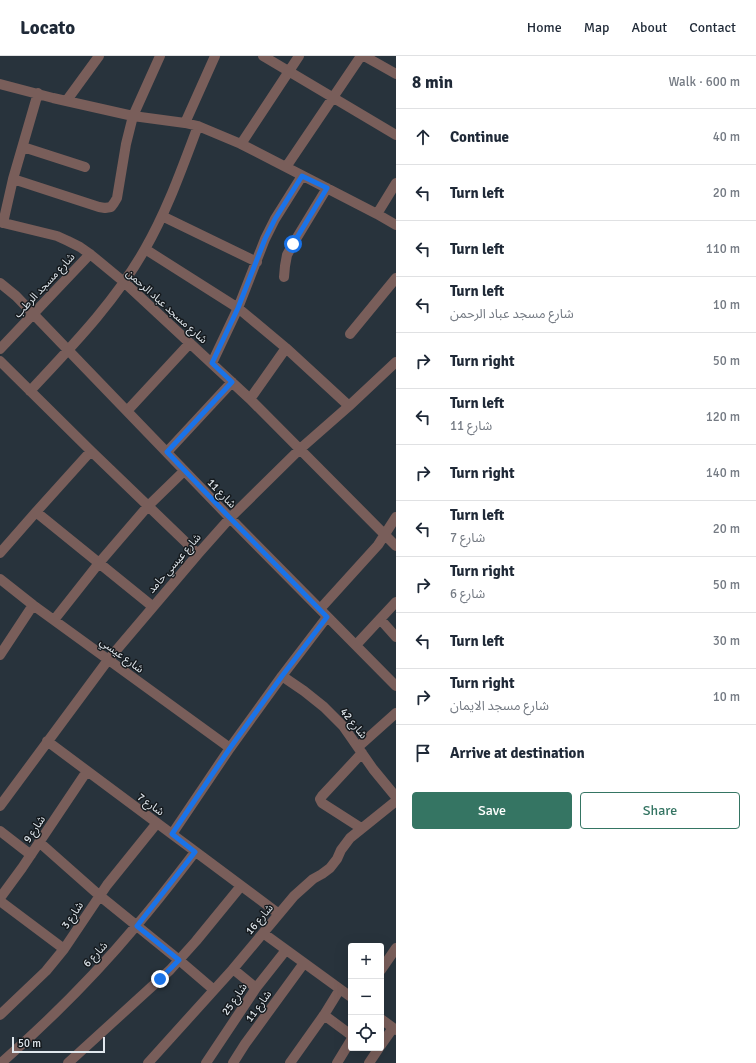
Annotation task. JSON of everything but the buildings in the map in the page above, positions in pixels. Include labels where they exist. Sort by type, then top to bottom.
[{"type":"street","points":[[67,100],[99,56]]},
{"type":"street","points":[[13,179],[100,207],[111,207],[118,193],[126,144],[133,116],[160,56]]},
{"type":"street","points":[[185,123],[215,56]]},
{"type":"street","points":[[263,56],[396,135]]},
{"type":"street","points":[[241,144],[299,56]]},
{"type":"street","points":[[286,167],[362,56],[396,74]]},
{"type":"street","points":[[0,84],[53,98],[133,116],[198,126],[241,144],[396,225]]},
{"type":"street","points":[[1,222],[38,93]]},
{"type":"street","points":[[30,391],[89,328],[124,282],[145,249],[162,216],[198,126]]},
{"type":"street","points":[[23,147],[85,167]]},
{"type":"street","points":[[212,363],[238,308],[265,239],[275,219],[302,176]]},
{"type":"street","points":[[376,214],[396,182]]},
{"type":"street","points":[[284,277],[285,266],[290,249],[327,188]]},
{"type":"street","points":[[162,216],[256,262]]},
{"type":"street","name":"شارع مسجد عباد الرحمن","points":[[1,222],[57,236],[80,247],[90,254],[124,282],[250,399],[396,546]]},
{"type":"street","points":[[145,249],[238,308],[286,348],[349,406]]},
{"type":"street","name":"شارع مسجد الرطب","points":[[0,349],[90,254]]},
{"type":"street","points":[[350,334],[396,278]]},
{"type":"street","name":"شارع 11","points":[[0,283],[16,296],[230,518],[396,686]]},
{"type":"street","points":[[127,411],[190,343]]},
{"type":"street","points":[[250,399],[286,348]]},
{"type":"street","points":[[0,361],[91,452],[198,554]]},
{"type":"street","name":"شارع عيسي حامد","points":[[0,806],[108,660],[152,606],[230,518],[300,449],[396,362]]},
{"type":"street","points":[[167,452],[232,382]]},
{"type":"street","points":[[0,553],[91,452]]},
{"type":"street","points":[[54,620],[99,563],[148,506],[184,470]]},
{"type":"street","points":[[36,512],[152,606]]},
{"type":"street","points":[[320,609],[369,556],[385,535],[396,517]]},
{"type":"street","name":"شارع عيسي","points":[[0,579],[33,605],[230,748]]},
{"type":"street","points":[[356,645],[396,602]]},
{"type":"street","points":[[0,655],[33,605]]},
{"type":"street","points":[[172,834],[230,748],[327,617]]},
{"type":"street","points":[[380,619],[396,637]]},
{"type":"street","name":"شارع 42","points":[[282,676],[324,707],[343,726],[373,769],[396,797]]},
{"type":"street","points":[[361,828],[322,804],[320,799],[360,750],[396,713]]},
{"type":"street","name":"شارع 7","points":[[47,741],[279,914]]},
{"type":"street","name":"شارع 9","points":[[0,899],[87,771]]},
{"type":"street","name":"شارع 16","points":[[148,1063],[233,969],[294,896],[303,887],[330,868],[350,838],[396,801]]},
{"type":"street","name":"شارع 3","points":[[1,1013],[46,971],[64,949],[107,885],[157,824]]},
{"type":"street","points":[[0,831],[31,855]]},
{"type":"street","points":[[40,842],[100,896],[214,990]]},
{"type":"street","name":"شارع 6","points":[[0,1063],[78,990],[137,926],[195,852]]},
{"type":"street","points":[[68,1063],[179,960],[241,886]]},
{"type":"street","points":[[0,899],[64,949]]},
{"type":"street","points":[[263,933],[348,995]]},
{"type":"street","points":[[384,966],[396,948]]},
{"type":"street","name":"شارع 25","points":[[206,1063],[256,988],[286,950]]},
{"type":"street","name":"شارع 11","points":[[233,1063],[245,1044],[304,963]]},
{"type":"street","points":[[233,969],[256,988]]},
{"type":"street","points":[[290,1063],[340,990]]},
{"type":"street","points":[[324,1015],[348,1033]]},
{"type":"street","points":[[384,1021],[394,1029],[384,1040]]},
{"type":"street","points":[[337,1063],[348,1045]]},
{"type":"street","points":[[369,1063],[375,1051]]},
{"type":"route","points":[[160,979],[179,960],[137,926],[195,852],[172,834],[230,748],[327,617],[167,452],[232,382],[212,363],[248,285],[265,239],[275,219],[302,176],[327,188],[293,244]]}]
